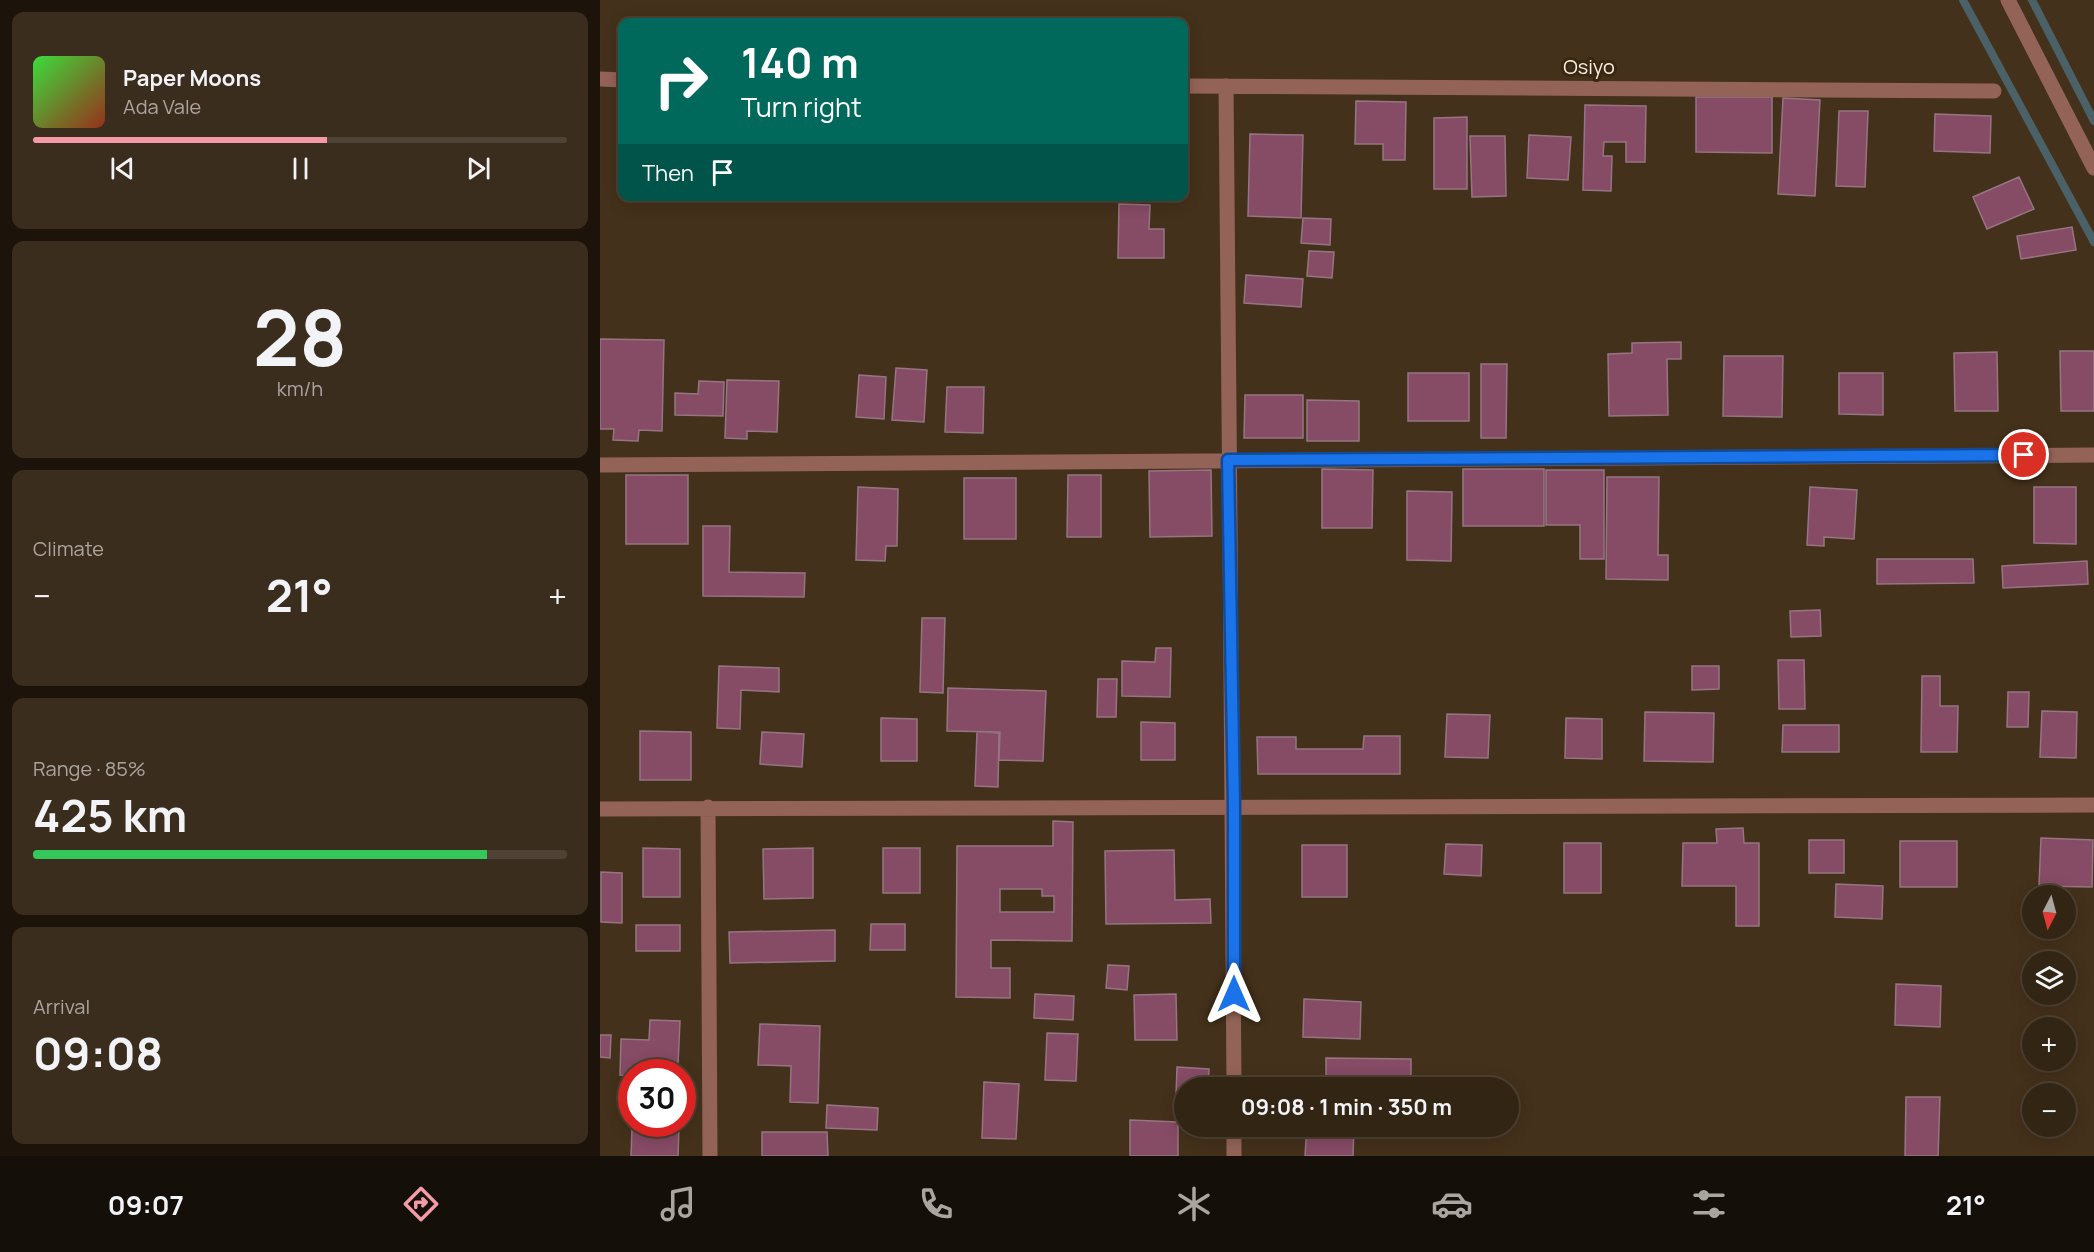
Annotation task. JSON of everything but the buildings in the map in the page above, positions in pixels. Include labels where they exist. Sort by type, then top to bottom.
[{"type":"street","points":[[2008,0],[2094,168]]},
{"type":"street","points":[[600,79],[618,80]]},
{"type":"street","name":"Osiyo","points":[[1188,86],[1994,91]]},
{"type":"street","points":[[1226,86],[1228,460],[1234,806],[1234,1077]]},
{"type":"street","points":[[600,465],[2094,455]]},
{"type":"street","points":[[600,808],[2094,805]]},
{"type":"street","points":[[708,807],[710,1156]]},
{"type":"street","points":[[1234,1137],[1234,1156]]},
{"type":"waterway","points":[[1963,0],[2094,242]]},
{"type":"waterway","points":[[2032,0],[2094,121]]},
{"type":"route","points":[[1234,994],[1234,806],[1228,460],[2024,455]]}]
